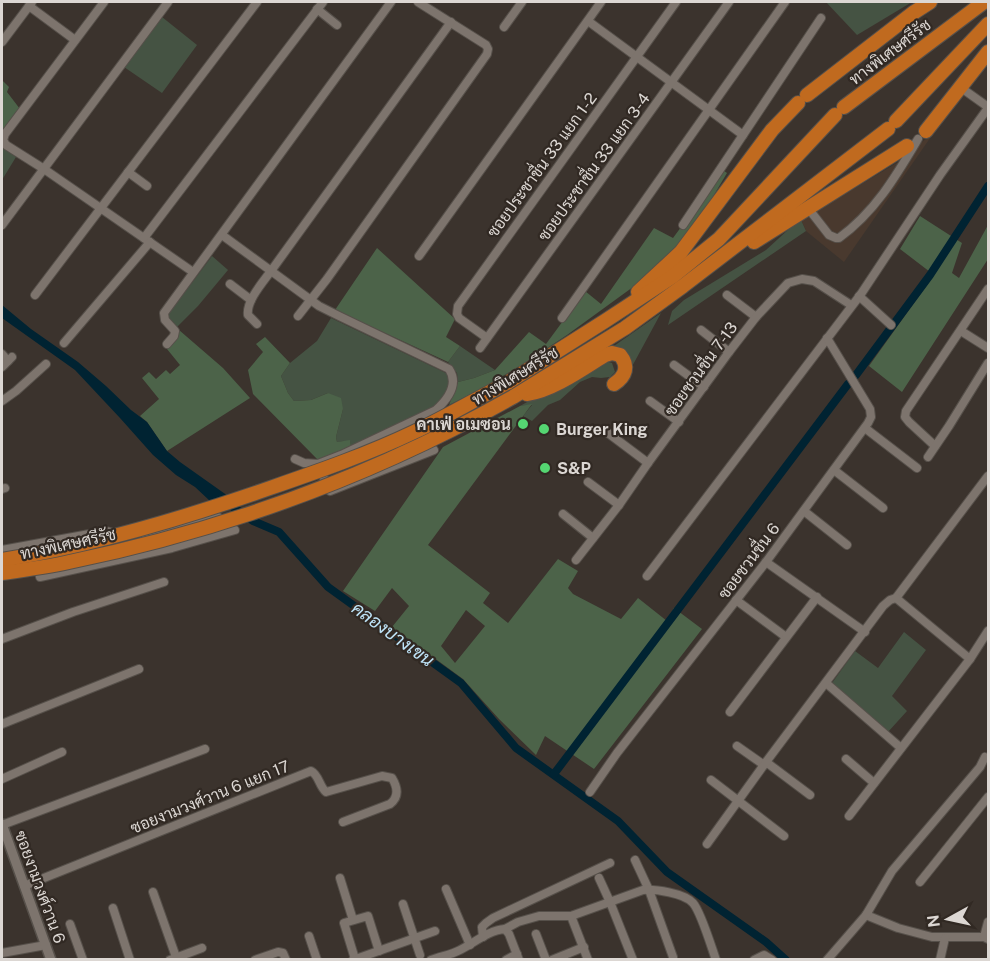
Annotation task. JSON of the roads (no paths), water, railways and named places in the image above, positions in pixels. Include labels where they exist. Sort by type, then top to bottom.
[{"type":"highway","points":[[605,321],[681,252],[771,130],[803,99],[930,2]]},
{"type":"highway","name":"ทางพิเศษศรีรัช","points":[[2,560],[44,553],[155,526],[281,485],[414,432],[507,383],[672,277],[719,239],[839,111],[984,2]]},
{"type":"highway","name":"ทางพิเศษศรีรัช","points":[[2,573],[68,563],[238,518],[345,479],[429,442],[472,420],[626,328],[683,286],[892,125],[988,24]]},
{"type":"highway","points":[[683,286],[917,139],[988,52]]},
{"type":"highway","points":[[515,396],[535,393],[553,386],[612,353],[620,355],[626,365],[620,380],[614,384]]},
{"type":"street","points":[[104,2],[4,134],[3,140],[193,272]]},
{"type":"street","points":[[2,225],[168,2]]},
{"type":"street","points":[[35,295],[257,2]]},
{"type":"street","points":[[64,342],[147,240],[323,2]]},
{"type":"street","points":[[167,344],[175,331],[165,320],[164,313],[391,2]]},
{"type":"street","points":[[298,316],[327,279],[487,54],[486,45],[418,2]]},
{"type":"street","points":[[504,27],[522,2]]},
{"type":"street","points":[[419,256],[601,2]]},
{"type":"street","name":"ซอยประชาชื่น 33 แยก 1-2","points":[[488,338],[459,318],[458,306],[676,2]]},
{"type":"street","name":"ซอยประชาชื่น 33 แยก 3-4","points":[[480,348],[729,2]]},
{"type":"street","points":[[562,318],[785,2]]},
{"type":"street","points":[[2,42],[30,4],[75,40]]},
{"type":"street","points":[[317,9],[337,25]]},
{"type":"street","points":[[683,225],[821,18]]},
{"type":"street","points":[[588,21],[743,135]]},
{"type":"street","points":[[257,324],[248,315],[251,300],[452,22]]},
{"type":"street","points":[[647,576],[879,269],[940,175],[988,108],[960,87]]},
{"type":"street","points":[[808,208],[829,235],[839,238],[860,222],[878,202],[901,169],[917,139]]},
{"type":"street","points":[[128,172],[147,186]]},
{"type":"street","points":[[222,236],[319,306],[449,369],[453,381],[450,395],[436,410],[318,464],[304,463],[295,459]]},
{"type":"street","name":"ซอยชวนชื่น 7-13","points":[[576,560],[619,505],[729,352],[756,317],[788,283],[808,279],[819,283],[851,305]]},
{"type":"street","points":[[230,284],[251,300]]},
{"type":"street","points":[[935,446],[909,422],[905,417],[906,411],[988,289]]},
{"type":"street","points":[[727,295],[756,317]]},
{"type":"street","points":[[859,296],[891,325]]},
{"type":"street","points":[[701,330],[729,352]]},
{"type":"street","points":[[961,331],[988,348]]},
{"type":"street","points":[[827,338],[870,409],[871,417],[865,428],[917,468]]},
{"type":"street","points":[[2,354],[10,359],[2,367]]},
{"type":"street","points":[[928,457],[988,363]]},
{"type":"street","points":[[2,401],[46,364]]},
{"type":"street","points":[[674,365],[704,387]]},
{"type":"street","points":[[650,401],[679,422]]},
{"type":"street","name":"ซอยชวนชื่น 6","points":[[590,792],[617,753],[766,562],[865,428]]},
{"type":"street","points":[[608,433],[648,463]]},
{"type":"street","points":[[318,464],[330,491],[434,450]]},
{"type":"street","points":[[834,470],[883,508]]},
{"type":"street","points":[[707,844],[883,606],[896,598],[988,476]]},
{"type":"street","points":[[588,482],[619,505]]},
{"type":"street","points":[[804,511],[847,545]]},
{"type":"street","points":[[563,514],[593,537]]},
{"type":"street","points":[[2,550],[106,531],[129,537],[218,517]]},
{"type":"street","points":[[32,545],[40,577],[172,548],[235,530]]},
{"type":"street","points":[[766,562],[865,632]]},
{"type":"street","points":[[2,639],[73,612],[164,582]]},
{"type":"street","points":[[730,712],[817,597]]},
{"type":"street","points":[[896,598],[970,658]]},
{"type":"street","points":[[736,600],[786,637]]},
{"type":"street","points":[[849,816],[970,658],[988,631]]},
{"type":"street","points":[[2,724],[140,669]]},
{"type":"street","points":[[826,683],[901,748]]},
{"type":"street","points":[[737,746],[810,795]]},
{"type":"street","points":[[2,824],[205,749]]},
{"type":"street","points":[[2,779],[62,752]]},
{"type":"street","points":[[827,960],[866,915],[892,871],[980,767],[985,757]]},
{"type":"street","points":[[846,759],[874,783]]},
{"type":"street","name":"ซอยงามวงศ์วาน 6 แยก 17","points":[[24,886],[311,771],[326,792],[382,776],[392,778],[397,791],[394,801],[343,822]]},
{"type":"street","points":[[711,780],[784,836]]},
{"type":"street","points":[[920,882],[988,797]]},
{"type":"street","name":"ซอยงามวงศ์วาน 6","points":[[2,824],[51,960]]},
{"type":"street","points":[[635,860],[649,890],[673,957]]},
{"type":"street","points":[[483,937],[482,927],[486,922],[610,863]]},
{"type":"street","points":[[340,878],[353,920]]},
{"type":"street","points":[[599,878],[633,960]]},
{"type":"street","points":[[446,889],[470,945]]},
{"type":"street","points":[[431,960],[456,956],[483,937],[518,922],[539,916],[572,916],[653,889],[692,901],[717,960]]},
{"type":"street","points":[[153,892],[173,958],[201,948]]},
{"type":"street","points":[[403,904],[420,955]]},
{"type":"street","points":[[112,908],[130,960]]},
{"type":"street","points":[[866,915],[932,938],[986,938],[988,922]]},
{"type":"street","points":[[372,956],[368,916],[344,923],[354,959],[372,956],[435,931]]},
{"type":"street","points":[[572,916],[588,960]]},
{"type":"street","points":[[70,924],[83,960]]},
{"type":"street","points":[[505,929],[518,957],[506,960]]},
{"type":"street","points":[[536,934],[546,960]]},
{"type":"street","points":[[309,936],[316,960]]},
{"type":"street","points":[[940,960],[945,938]]},
{"type":"street","points":[[2,953],[46,945]]},
{"type":"street","points":[[552,960],[584,947]]},
{"type":"street","points":[[255,960],[278,952],[283,953],[286,960]]},
{"type":"street","points":[[754,960],[764,955],[772,960]]},
{"type":"water","points":[[2,305],[31,329],[78,362],[147,422],[167,451],[228,496],[210,501],[195,487],[176,475],[153,455],[75,370],[2,318]]},
{"type":"waterway","points":[[856,375],[930,275],[988,186]]},
{"type":"waterway","points":[[554,774],[848,384]]},
{"type":"waterway","name":"คลองบางเขน","points":[[226,502],[253,521],[279,532],[328,587],[461,683],[516,748],[618,821],[667,872],[766,942],[786,960]]},
{"type":"place","name":"คาเฟ่ อเมซอน","points":[[523,424]]},
{"type":"place","name":"Burger King","points":[[544,429]]},
{"type":"place","name":"S&P","points":[[545,468]]}]
